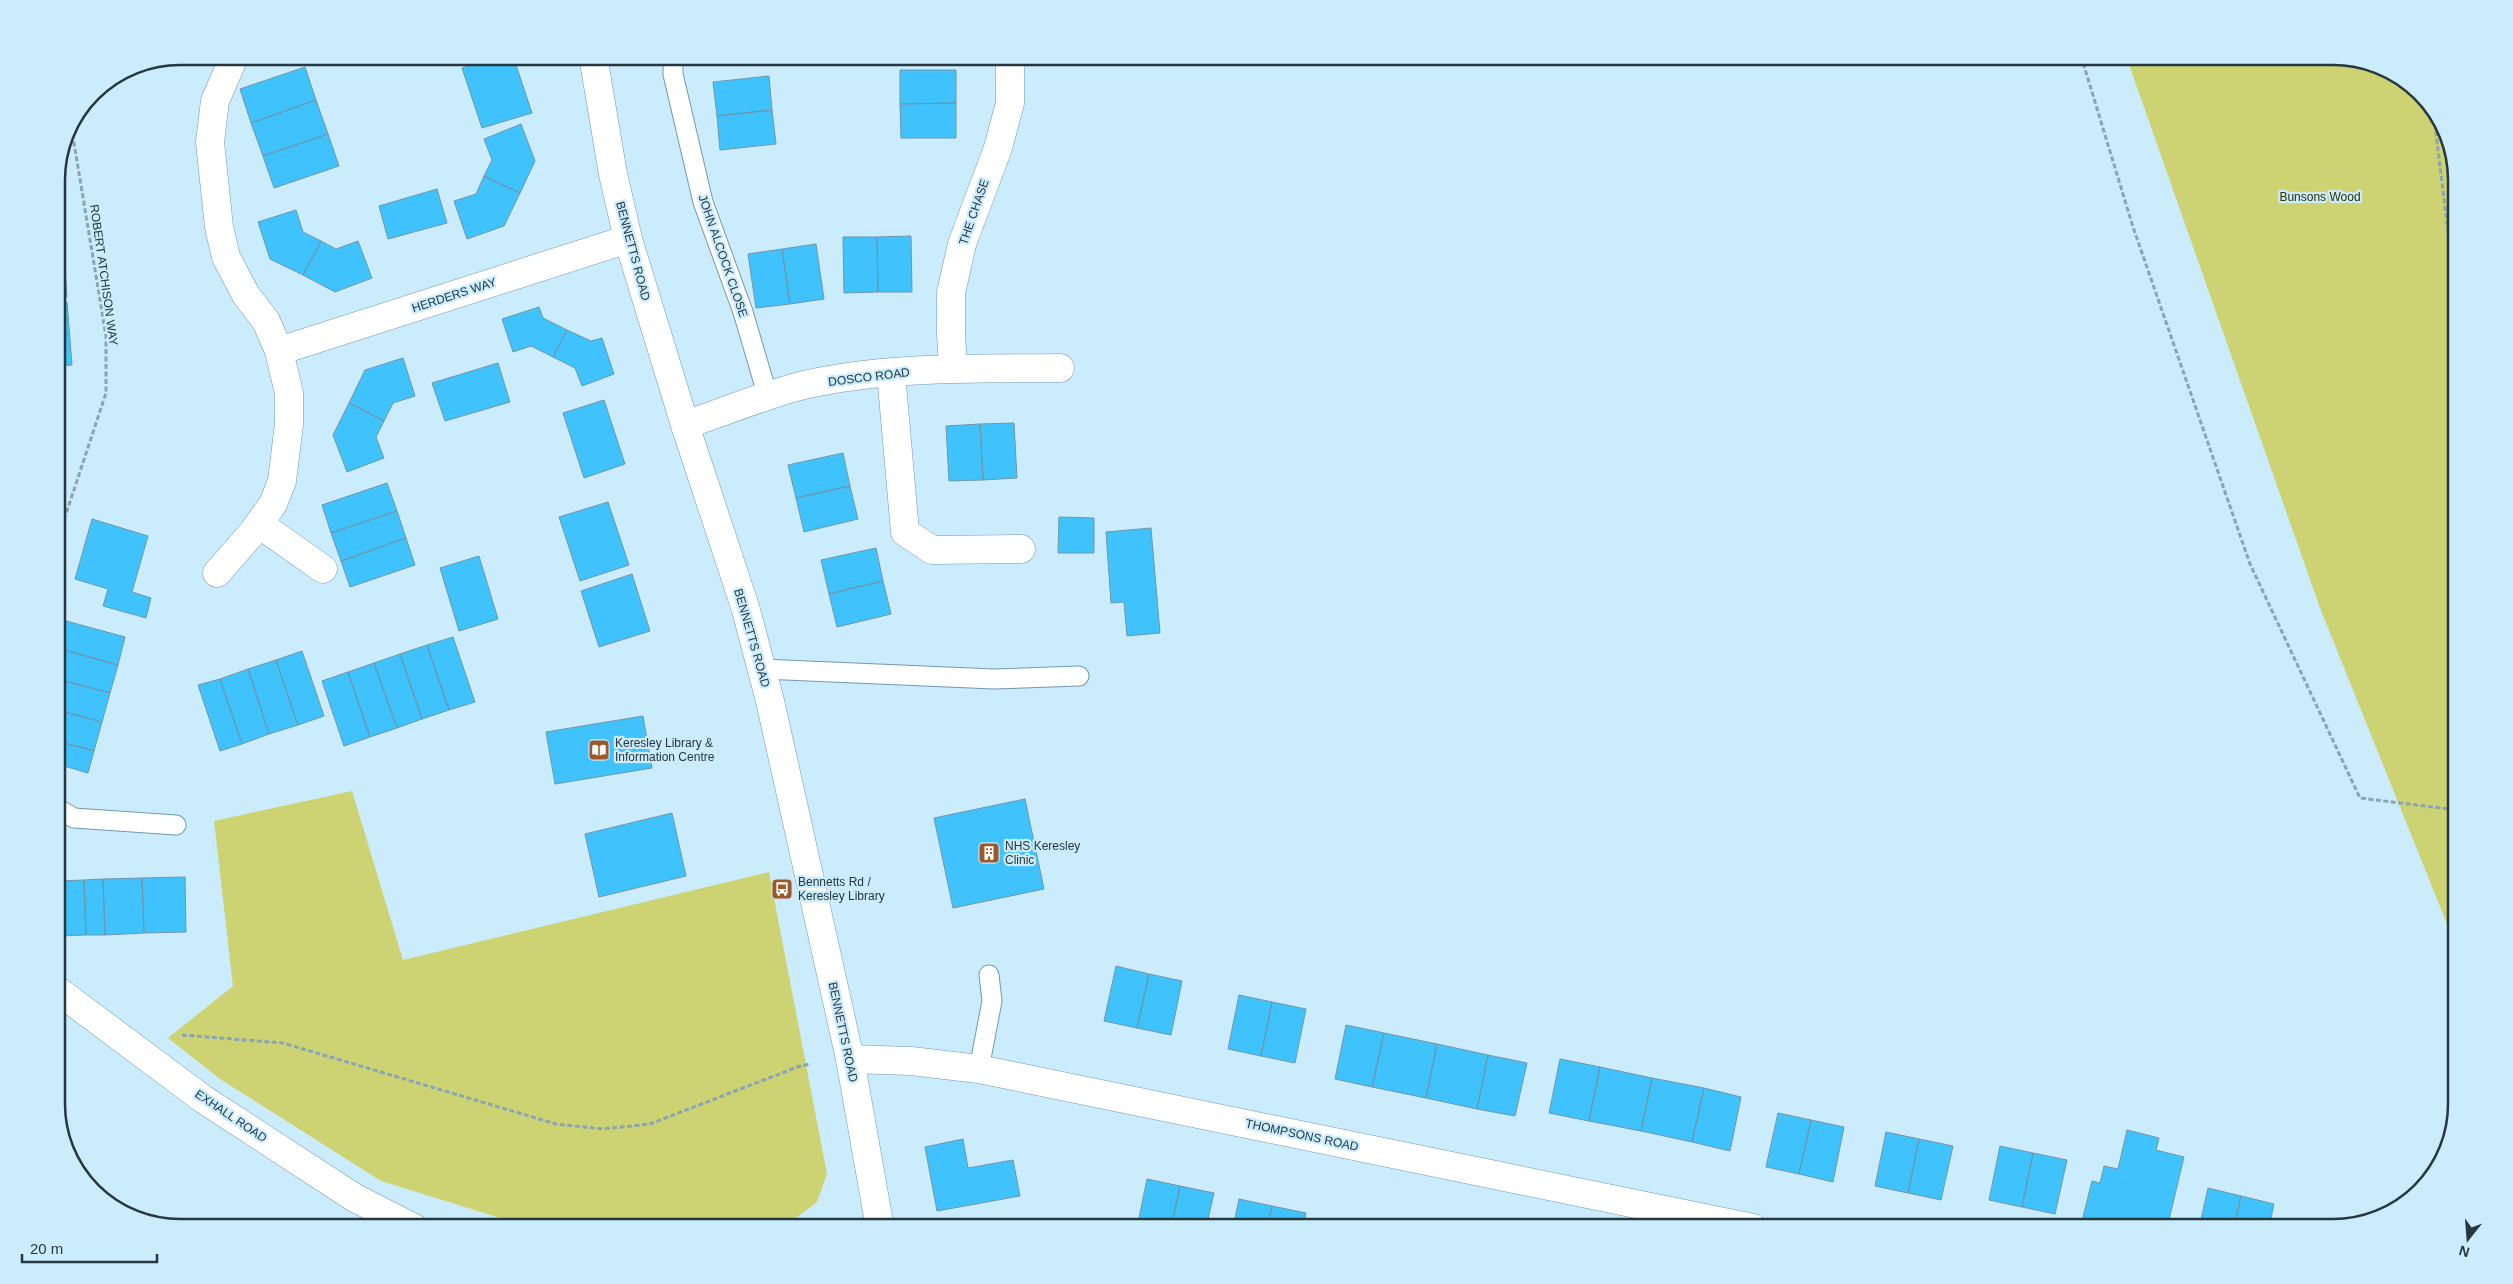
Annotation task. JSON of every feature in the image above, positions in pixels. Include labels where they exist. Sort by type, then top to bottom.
[{"type":"street","points":[[217,573],[259,524],[273,504],[282,481],[288,433],[289,393],[279,351],[266,322],[246,295],[226,257],[219,228],[210,142],[215,101],[230,65]]},
{"type":"street","name":"BENNETTS ROAD","points":[[595,65],[613,174],[628,238],[684,425],[746,610],[761,669],[850,1059],[878,1219]]},
{"type":"street","name":"THE CHASE","points":[[953,370],[950,333],[951,292],[962,244],[998,148],[1010,103],[1010,65]]},
{"type":"street","name":"HERDERS WAY","points":[[279,351],[628,238]]},
{"type":"street","name":"DOSCO ROAD","points":[[684,425],[804,385],[891,373],[1060,368]]},
{"type":"street","points":[[891,373],[905,532],[932,550],[1021,549]]},
{"type":"street","points":[[259,524],[323,569]]},
{"type":"street","name":"EXHALL ROAD","points":[[65,997],[203,1098],[355,1198],[396,1219]]},
{"type":"street","name":"THOMPSONS ROAD","points":[[850,1059],[911,1061],[979,1069],[1709,1219]]},
{"type":"lane","name":"JOHN ALCOCK CLOSE","points":[[672,65],[703,202],[744,312],[768,397]]},
{"type":"lane","points":[[761,669],[994,678],[1079,676]]},
{"type":"lane","points":[[65,813],[74,818],[176,825]]},
{"type":"lane","points":[[979,1069],[992,1001],[989,975]]},
{"type":"path","points":[[2084,65],[2133,227],[2250,564],[2360,798],[2448,809]]},
{"type":"path","points":[[2436,130],[2448,234]]},
{"type":"path","name":"ROBERT ATCHISON WAY","points":[[65,514],[106,393],[106,336],[73,138]]},
{"type":"path","points":[[176,1034],[283,1043],[556,1124],[603,1129],[650,1124],[800,1066],[850,1059]]},
{"type":"green space","name":"Bunsons Wood","points":[[2129,65],[2340,65],[2355,67],[2384,77],[2397,84],[2409,94],[2429,116],[2442,143],[2448,173],[2448,927],[2320,608]]},
{"type":"green space","points":[[352,791],[403,960],[769,872],[827,1174],[817,1202],[794,1219],[504,1219],[381,1181],[220,1079],[168,1038],[233,986],[214,821]]},
{"type":"building","points":[[472,65],[516,65],[532,113],[482,128],[462,68]]},
{"type":"building","points":[[305,67],[316,100],[251,123],[240,89]]},
{"type":"building","points":[[900,70],[956,70],[956,103],[900,104]]},
{"type":"building","points":[[769,76],[772,110],[717,116],[713,82]]},
{"type":"building","points":[[316,100],[328,134],[263,156],[251,123]]},
{"type":"building","points":[[956,103],[956,138],[901,138],[900,104]]},
{"type":"building","points":[[772,110],[776,144],[720,150],[717,116]]},
{"type":"building","points":[[521,124],[535,161],[520,193],[484,176],[492,160],[484,139]]},
{"type":"building","points":[[328,134],[339,166],[274,188],[263,156]]},
{"type":"building","points":[[484,176],[520,193],[504,226],[467,239],[454,201],[476,194]]},
{"type":"building","points":[[437,189],[447,223],[388,239],[379,206]]},
{"type":"building","points":[[296,210],[303,232],[321,241],[303,275],[270,259],[258,222]]},
{"type":"building","points":[[911,236],[912,292],[878,292],[877,237]]},
{"type":"building","points":[[843,237],[877,237],[878,292],[844,293]]},
{"type":"building","points":[[321,241],[336,249],[358,241],[372,278],[335,292],[303,275]]},
{"type":"building","points":[[816,244],[824,299],[790,304],[782,249]]},
{"type":"building","points":[[782,249],[790,304],[756,308],[748,254]]},
{"type":"building","points":[[65,266],[67,297],[65,297]]},
{"type":"building","points":[[65,302],[67,302],[72,365],[65,365]]},
{"type":"building","points":[[539,307],[543,318],[567,330],[553,357],[531,346],[513,352],[502,319]]},
{"type":"building","points":[[567,330],[591,341],[602,338],[614,374],[582,386],[575,368],[553,357]]},
{"type":"building","points":[[403,358],[415,396],[393,403],[384,421],[349,403],[365,370]]},
{"type":"building","points":[[498,363],[510,402],[445,421],[432,383]]},
{"type":"building","points":[[604,400],[625,464],[584,478],[563,413]]},
{"type":"building","points":[[349,403],[384,421],[376,437],[384,458],[347,472],[333,435]]},
{"type":"building","points":[[1014,423],[1017,478],[983,480],[980,424]]},
{"type":"building","points":[[980,424],[983,480],[949,481],[946,426]]},
{"type":"building","points":[[843,453],[850,486],[796,498],[788,465]]},
{"type":"building","points":[[387,483],[397,511],[331,533],[322,505]]},
{"type":"building","points":[[850,486],[858,519],[804,532],[796,498]]},
{"type":"building","points":[[608,502],[629,565],[580,581],[559,517]]},
{"type":"building","points":[[397,511],[406,538],[341,561],[331,533]]},
{"type":"building","points":[[1059,517],[1094,518],[1094,553],[1058,553]]},
{"type":"building","points":[[92,519],[148,536],[132,592],[151,598],[146,618],[103,606],[108,589],[75,579]]},
{"type":"building","points":[[1151,528],[1160,633],[1127,636],[1124,602],[1111,603],[1106,532]]},
{"type":"building","points":[[406,538],[415,565],[350,587],[341,561]]},
{"type":"building","points":[[876,548],[883,581],[829,594],[821,560]]},
{"type":"building","points":[[479,556],[498,619],[459,631],[440,568]]},
{"type":"building","points":[[632,574],[650,631],[599,647],[581,591]]},
{"type":"building","points":[[883,581],[891,614],[837,627],[829,594]]},
{"type":"building","points":[[65,621],[125,637],[118,665],[65,650]]},
{"type":"building","points":[[453,637],[475,702],[449,710],[427,645]]},
{"type":"building","points":[[427,645],[449,710],[422,719],[400,654]]},
{"type":"building","points":[[65,650],[118,665],[110,693],[65,681]]},
{"type":"building","points":[[302,651],[324,716],[298,725],[276,660]]},
{"type":"building","points":[[400,654],[422,719],[397,728],[374,663]]},
{"type":"building","points":[[276,660],[298,725],[269,734],[248,669]]},
{"type":"building","points":[[374,663],[397,728],[370,737],[348,672]]},
{"type":"building","points":[[248,669],[269,734],[242,744],[220,679]]},
{"type":"building","points":[[348,672],[370,737],[344,746],[322,681]]},
{"type":"building","points":[[220,679],[242,744],[220,751],[198,685]]},
{"type":"building","points":[[65,681],[110,693],[102,722],[65,712]]},
{"type":"building","points":[[65,712],[102,722],[94,751],[65,743]]},
{"type":"building","name":"Keresley Library & Information Centre","points":[[643,716],[652,768],[555,784],[546,732]]},
{"type":"building","points":[[65,743],[94,751],[88,773],[65,766]]},
{"type":"building","name":"NHS Keresley Clinic","points":[[1025,799],[1044,889],[953,908],[934,818]]},
{"type":"building","points":[[672,813],[686,876],[599,897],[585,834]]},
{"type":"building","points":[[185,877],[186,932],[144,933],[142,878]]},
{"type":"building","points":[[142,878],[144,933],[105,935],[103,879]]},
{"type":"building","points":[[103,879],[105,935],[86,935],[84,880]]},
{"type":"building","points":[[84,880],[86,935],[65,936],[65,881]]},
{"type":"building","points":[[1116,966],[1149,974],[1137,1028],[1104,1021]]},
{"type":"building","points":[[1149,974],[1182,981],[1171,1035],[1137,1028]]},
{"type":"building","points":[[1239,995],[1272,1002],[1261,1056],[1228,1049]]},
{"type":"building","points":[[1272,1002],[1306,1009],[1295,1063],[1261,1056]]},
{"type":"building","points":[[1346,1025],[1384,1033],[1372,1087],[1335,1079]]},
{"type":"building","points":[[1384,1033],[1437,1044],[1426,1098],[1372,1087]]},
{"type":"building","points":[[1437,1044],[1488,1055],[1477,1109],[1426,1098]]},
{"type":"building","points":[[1488,1055],[1527,1063],[1515,1116],[1477,1109]]},
{"type":"building","points":[[1560,1059],[1600,1067],[1589,1121],[1549,1113]]},
{"type":"building","points":[[1600,1067],[1652,1078],[1641,1131],[1589,1121]]},
{"type":"building","points":[[1652,1078],[1704,1088],[1692,1142],[1641,1131]]},
{"type":"building","points":[[1704,1088],[1741,1097],[1730,1151],[1692,1142]]},
{"type":"building","points":[[1778,1113],[1811,1120],[1799,1174],[1766,1167]]},
{"type":"building","points":[[1811,1120],[1844,1127],[1833,1182],[1799,1174]]},
{"type":"building","points":[[2127,1130],[2159,1138],[2156,1150],[2184,1157],[2169,1219],[2082,1219],[2092,1181],[2100,1183],[2104,1166],[2118,1169]]},
{"type":"building","points":[[1886,1132],[1919,1139],[1908,1193],[1875,1186]]},
{"type":"building","points":[[963,1139],[968,1168],[1013,1160],[1020,1196],[937,1211],[925,1147]]},
{"type":"building","points":[[1919,1139],[1953,1146],[1941,1200],[1908,1193]]},
{"type":"building","points":[[2000,1146],[2033,1153],[2022,1207],[1989,1200]]},
{"type":"building","points":[[2033,1153],[2067,1160],[2055,1214],[2022,1207]]},
{"type":"building","points":[[1147,1179],[1180,1186],[1173,1219],[1139,1219]]},
{"type":"building","points":[[1180,1186],[1214,1193],[1208,1219],[1173,1219]]},
{"type":"building","points":[[2208,1188],[2241,1196],[2236,1219],[2201,1219]]},
{"type":"building","points":[[2241,1196],[2274,1204],[2271,1219],[2236,1219]]},
{"type":"building","points":[[1239,1199],[1272,1206],[1269,1219],[1235,1219]]},
{"type":"building","points":[[1272,1206],[1306,1213],[1305,1219],[1269,1219]]},
{"type":"place","name":"Keresley Library & Information Centre","points":[[599,750]]},
{"type":"place","name":"NHS Keresley Clinic","points":[[989,853]]},
{"type":"place","name":"Bennetts Rd / Keresley Library","points":[[782,889]]}]
